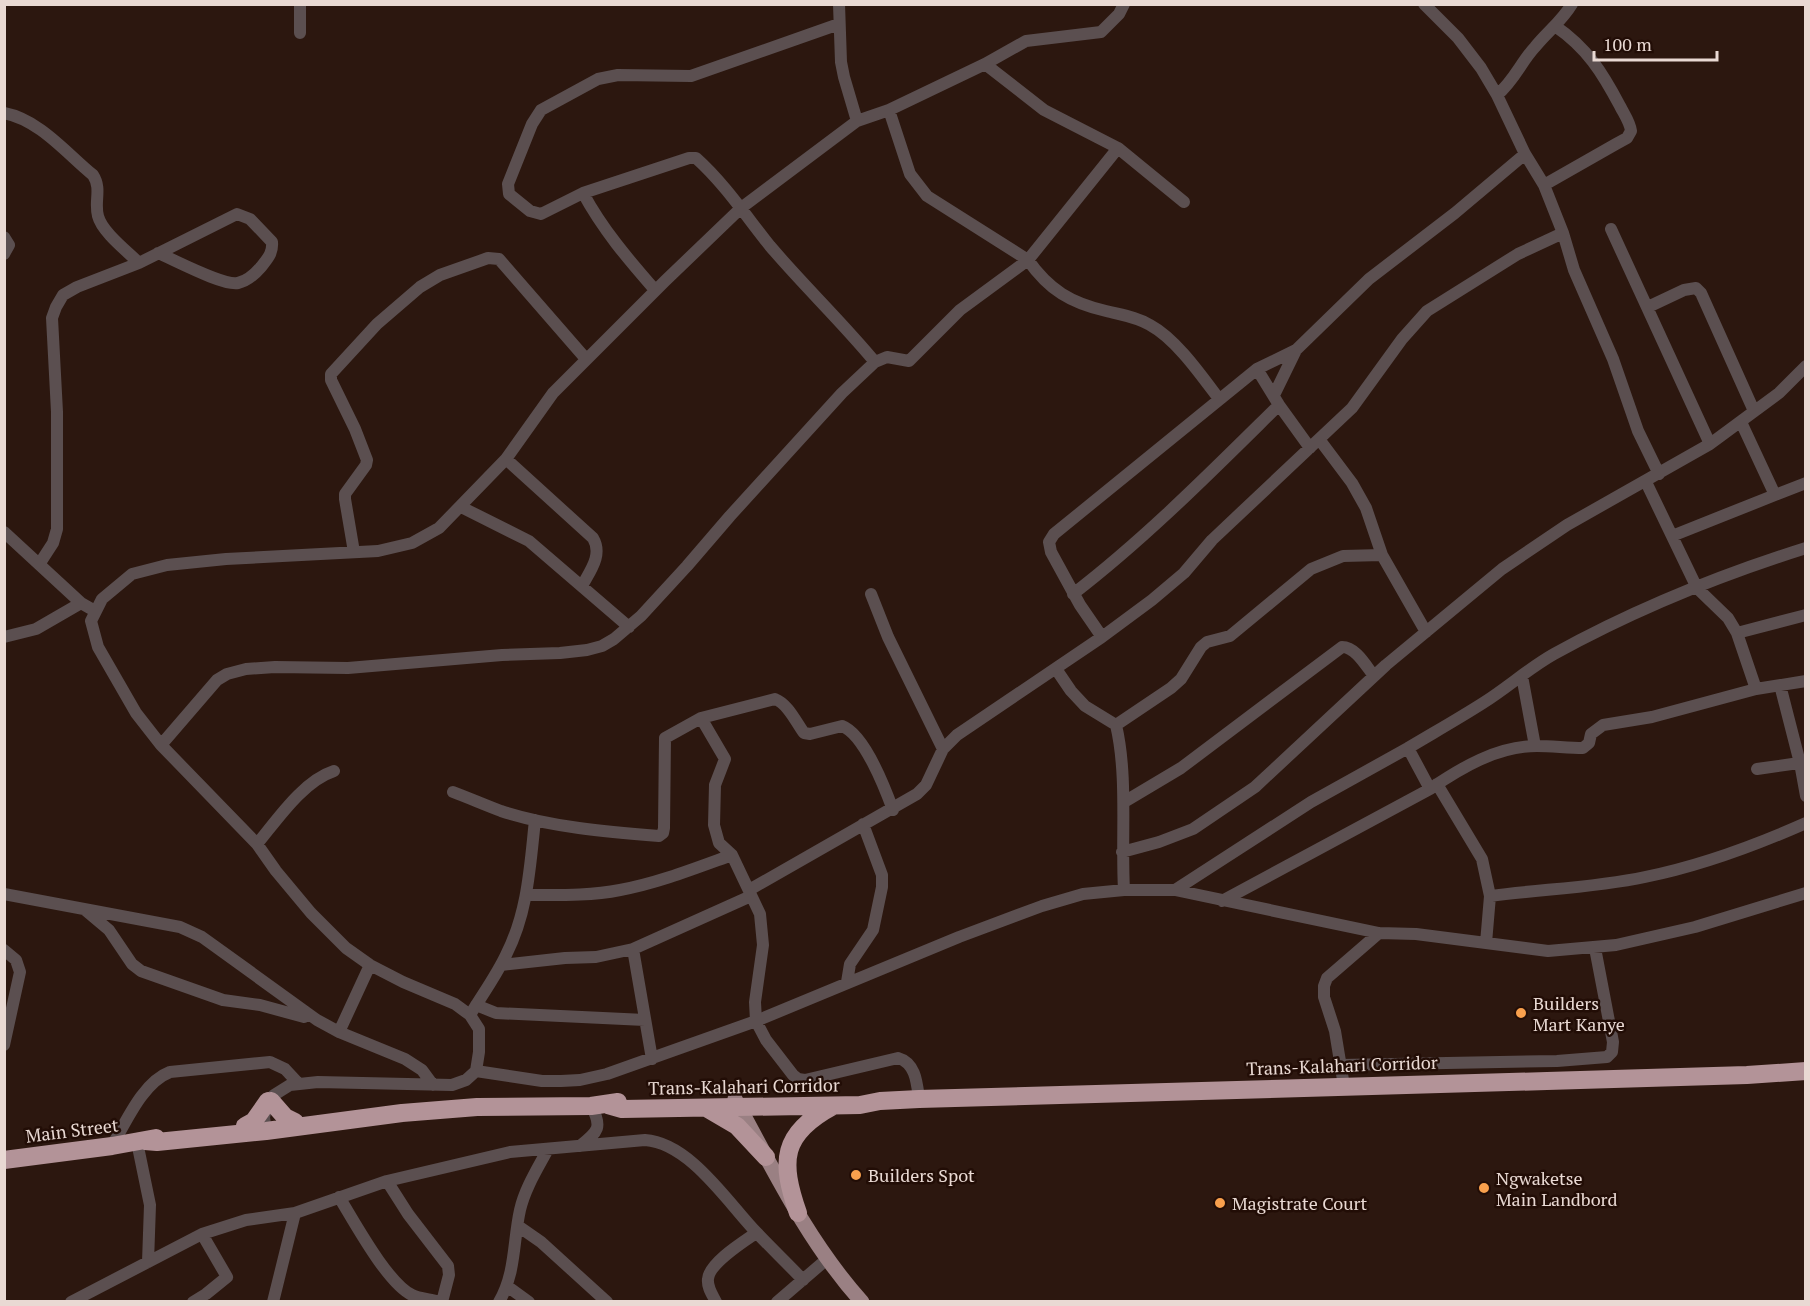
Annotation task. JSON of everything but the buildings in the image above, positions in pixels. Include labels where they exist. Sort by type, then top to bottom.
[{"type":"highway","name":"Trans-Kalahari Corridor","points":[[269,1128],[477,1107],[599,1105],[622,1101],[860,1105],[880,1101],[919,1099],[1806,1071]]},
{"type":"highway","name":"Trans-Kalahari Corridor","points":[[599,1105],[622,1109],[860,1098],[880,1101]]},
{"type":"highway","points":[[245,1126],[254,1121],[271,1099],[285,1117],[295,1122]]},
{"type":"highway","points":[[798,1213],[787,1178],[786,1167],[791,1146],[802,1128],[811,1119],[835,1105]]},
{"type":"highway","points":[[703,1107],[737,1125],[766,1157]]},
{"type":"highway","name":"Trans-Kalahari Corridor","points":[[269,1128],[355,1114],[402,1113]]},
{"type":"highway","name":"Main Street","points":[[141,1142],[157,1137],[245,1126],[269,1128]]},
{"type":"highway","name":"Main Street","points":[[4,1160],[269,1128]]},
{"type":"main road","points":[[737,1102],[766,1157],[826,1259],[862,1302]]},
{"type":"street","points":[[300,4],[300,33]]},
{"type":"street","points":[[839,4],[844,77],[857,121]]},
{"type":"street","points":[[645,1020],[473,1010],[403,982],[370,965],[346,948],[311,913],[257,844],[161,745],[136,713],[98,647],[91,621],[95,611],[102,599],[132,574],[167,566],[226,559],[394,549],[412,543],[439,528],[506,459],[554,393],[586,359],[741,208],[857,121],[889,110],[985,64],[1026,41],[1101,32],[1119,14],[1124,4]]},
{"type":"street","points":[[1424,4],[1458,38],[1481,68],[1497,95],[1525,154],[1544,185],[1563,233],[1574,270],[1613,359],[1638,431],[1659,474]]},
{"type":"street","points":[[1497,95],[1507,87],[1534,47],[1555,26],[1572,4]]},
{"type":"street","points":[[839,24],[691,76],[618,75],[598,79],[542,110],[532,124],[508,184],[509,194],[530,211],[541,214],[583,194],[693,157],[741,208],[770,245],[875,362]]},
{"type":"street","points":[[1544,185],[1627,138],[1631,131],[1617,100],[1589,55],[1572,38],[1555,26]]},
{"type":"street","points":[[985,64],[1044,110],[1118,148],[1184,202]]},
{"type":"street","points":[[889,110],[910,174],[927,196],[1028,260],[1052,289],[1063,296],[1078,303],[1126,315],[1153,326],[1184,355],[1219,399]]},
{"type":"street","points":[[4,113],[38,128],[93,175],[98,182],[98,217],[111,235],[139,263]]},
{"type":"street","points":[[161,745],[217,680],[227,674],[246,669],[348,668],[502,655],[560,653],[587,650],[602,645],[629,627],[687,566],[842,393],[875,362],[887,357],[909,361],[960,310],[1028,260],[1118,148]]},
{"type":"street","points":[[1102,637],[1073,594],[1051,552],[1049,542],[1051,537],[1257,369],[1296,350],[1369,279],[1455,213],[1525,154]]},
{"type":"street","points":[[583,194],[614,244],[655,290]]},
{"type":"street","points":[[40,563],[53,543],[57,529],[57,412],[52,318],[63,295],[77,287],[139,263],[158,253],[237,214],[250,219],[268,235],[272,242],[272,250],[257,272],[237,284],[224,283],[158,253]]},
{"type":"street","points":[[1611,229],[1710,444]]},
{"type":"street","points":[[501,965],[596,957],[633,949],[750,893],[863,825],[908,801],[926,785],[943,749],[957,735],[1102,637],[1184,573],[1212,540],[1268,485],[1352,408],[1402,339],[1428,311],[1518,254],[1563,233]]},
{"type":"street","points":[[4,237],[9,245],[4,254]]},
{"type":"street","points":[[354,552],[345,495],[366,465],[367,460],[330,377],[333,370],[377,324],[420,287],[449,272],[488,258],[499,259],[586,359]]},
{"type":"street","points":[[1648,307],[1684,290],[1696,288],[1701,293],[1754,411]]},
{"type":"street","points":[[1073,594],[1123,554],[1277,400],[1296,350]]},
{"type":"street","points":[[1122,852],[1193,829],[1255,787],[1374,676],[1502,569],[1567,525],[1710,444],[1779,393],[1806,366]]},
{"type":"street","points":[[1257,369],[1277,400],[1352,483],[1366,508],[1382,555],[1426,632]]},
{"type":"street","points":[[1741,422],[1775,495]]},
{"type":"street","points":[[506,459],[593,538],[598,546],[598,554],[582,586]]},
{"type":"street","points":[[1646,482],[1697,588],[1728,618],[1737,633],[1756,689]]},
{"type":"street","points":[[1672,536],[1806,483]]},
{"type":"street","points":[[461,507],[529,542],[629,627]]},
{"type":"street","points":[[4,532],[81,603],[95,611]]},
{"type":"street","points":[[1175,890],[1311,802],[1483,703],[1540,662],[1732,573],[1806,548]]},
{"type":"street","points":[[1116,725],[1172,688],[1181,679],[1200,647],[1207,642],[1230,636],[1311,568],[1343,556],[1382,555]]},
{"type":"street","points":[[871,594],[888,637],[943,749]]},
{"type":"street","points":[[4,637],[36,629],[81,603]]},
{"type":"street","points":[[1737,633],[1806,615]]},
{"type":"street","points":[[1124,802],[1181,768],[1341,647],[1354,651],[1374,676]]},
{"type":"street","points":[[1056,669],[1085,706],[1116,725]]},
{"type":"street","points":[[1522,676],[1535,746]]},
{"type":"street","points":[[1222,901],[1433,787],[1452,774],[1492,755],[1535,746],[1583,748],[1589,743],[1591,734],[1603,725],[1652,717],[1756,689],[1806,681]]},
{"type":"street","points":[[1780,685],[1803,762],[1806,796]]},
{"type":"street","points":[[453,792],[503,811],[535,820],[659,836],[663,833],[664,828],[665,738],[701,718],[775,699],[781,701],[804,734],[842,726],[855,735],[879,773],[893,810]]},
{"type":"street","points":[[701,718],[725,759],[715,784],[714,825],[719,843],[732,855],[760,914],[764,945],[755,1002],[756,1021],[766,1040],[798,1079],[805,1080],[898,1058],[905,1060],[910,1065],[916,1081],[919,1099]]},
{"type":"street","points":[[1116,725],[1124,802],[1122,852],[1124,890]]},
{"type":"street","points":[[1408,748],[1482,859],[1490,896],[1486,943]]},
{"type":"street","points":[[1757,769],[1803,762]]},
{"type":"street","points":[[257,844],[298,796],[318,779],[334,771]]},
{"type":"street","points":[[269,1128],[271,1099],[290,1085],[318,1082],[452,1085],[466,1080],[476,1071],[479,1029],[473,1010],[501,965],[516,933],[527,895],[535,820]]},
{"type":"street","points":[[1490,896],[1645,877],[1751,847],[1806,823]]},
{"type":"street","points":[[847,982],[850,964],[873,930],[882,887],[882,874],[863,825]]},
{"type":"street","points":[[527,895],[578,895],[621,890],[732,855]]},
{"type":"street","points":[[476,1071],[561,1082],[607,1074],[756,1021],[959,937],[1042,906],[1083,894],[1124,890],[1175,890],[1379,933],[1416,934],[1548,951],[1616,945],[1695,927],[1806,893]]},
{"type":"street","points":[[4,894],[180,927],[202,936],[317,1020],[339,1032],[405,1059],[423,1070],[433,1084]]},
{"type":"street","points":[[81,908],[109,930],[132,964],[141,971],[223,1000],[279,1009],[317,1020]]},
{"type":"street","points":[[1344,1086],[1335,1031],[1324,997],[1324,986],[1327,978],[1379,933]]},
{"type":"street","points":[[1341,1065],[1557,1061],[1607,1057],[1612,1052],[1613,1042],[1595,948]]},
{"type":"street","points":[[633,949],[652,1059]]},
{"type":"street","points":[[4,950],[16,960],[20,972],[5,1043]]},
{"type":"street","points":[[339,1032],[370,965]]},
{"type":"street","points":[[112,1146],[150,1085],[159,1076],[170,1072],[270,1062],[285,1069],[298,1083]]},
{"type":"street","points":[[580,1146],[596,1132],[599,1105]]},
{"type":"street","points":[[71,1302],[202,1234],[246,1220],[295,1213],[387,1181],[510,1152],[645,1140],[657,1141],[693,1164],[803,1280]]},
{"type":"street","points":[[141,1142],[150,1205],[148,1262]]},
{"type":"street","points":[[499,1302],[507,1286],[525,1194],[548,1149]]},
{"type":"street","points":[[339,1197],[373,1252],[401,1287],[412,1295],[441,1302],[449,1275],[448,1266],[408,1214],[387,1181]]},
{"type":"street","points":[[273,1302],[295,1213]]},
{"type":"street","points":[[518,1226],[541,1242],[607,1302]]},
{"type":"street","points":[[716,1302],[708,1286],[710,1271],[756,1233]]},
{"type":"street","points":[[193,1302],[209,1298],[227,1277],[202,1234]]},
{"type":"street","points":[[777,1302],[826,1259]]},
{"type":"street","points":[[507,1286],[529,1302]]},
{"type":"place","name":"Builders Mart Kanye","points":[[1521,1013]]},
{"type":"place","name":"Builders Spot","points":[[856,1175]]},
{"type":"place","name":"Ngwaketse Main Landbord","points":[[1484,1188]]},
{"type":"place","name":"Magistrate Court","points":[[1220,1203]]}]
